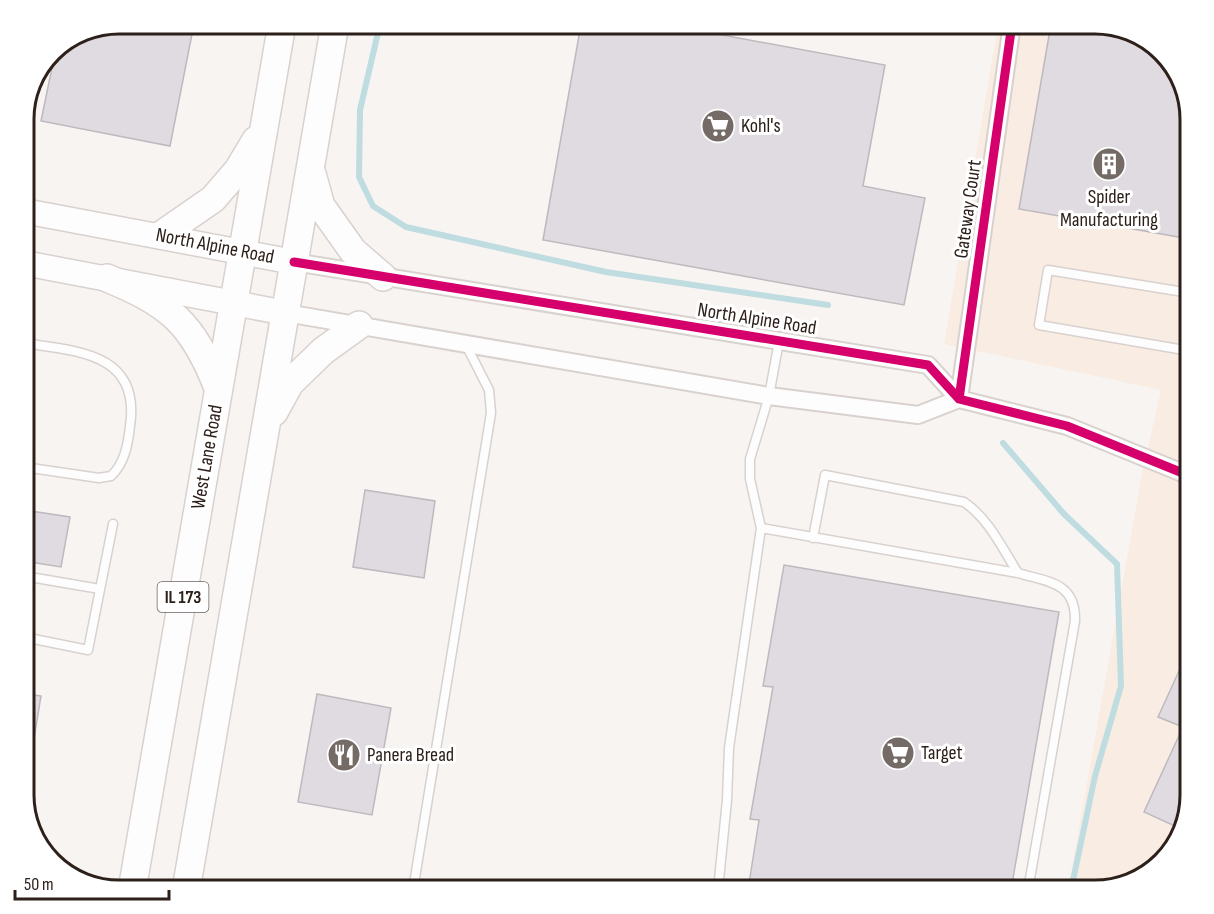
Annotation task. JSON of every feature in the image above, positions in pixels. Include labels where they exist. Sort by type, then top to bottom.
[{"type":"main road","name":"West Lane Road","points":[[134,880],[280,34]]},
{"type":"main road","name":"IL 173","points":[[188,880],[333,34]]},
{"type":"main road","points":[[161,236],[213,199],[238,170],[265,126]]},
{"type":"main road","points":[[310,166],[321,206],[353,251],[383,277]]},
{"type":"main road","name":"North Alpine Road","points":[[35,213],[294,262]]},
{"type":"main road","points":[[35,265],[286,313]]},
{"type":"main road","points":[[107,278],[148,295],[182,321],[206,356],[219,389]]},
{"type":"main road","points":[[264,428],[290,383],[323,351],[359,325]]},
{"type":"street","name":"Gateway Court","points":[[959,399],[1010,34]]},
{"type":"street","name":"North Alpine Road","points":[[294,262],[928,365],[959,399]]},
{"type":"street","points":[[286,313],[770,396],[918,416],[959,399],[1067,426],[1180,472]]},
{"type":"lane","points":[[1180,291],[1048,270],[1039,325],[1180,349]]},
{"type":"lane","points":[[719,880],[727,800],[729,748],[761,528],[750,480],[750,459],[770,396],[779,341]]},
{"type":"lane","points":[[416,880],[491,413],[489,390],[465,344]]},
{"type":"lane","points":[[35,345],[85,352],[102,359],[116,369],[128,389],[132,403],[123,458],[111,476],[99,478],[35,469]]},
{"type":"lane","points":[[813,538],[825,475],[964,502],[976,510],[985,521],[1018,573]]},
{"type":"lane","points":[[35,639],[88,650],[113,524]]},
{"type":"lane","points":[[761,528],[1018,573],[1055,584],[1067,591],[1075,606],[1030,880]]},
{"type":"lane","points":[[35,578],[100,589]]},
{"type":"shaded area","points":[[996,34],[1095,34],[1122,39],[1146,52],[1159,63],[1171,82],[1177,97],[1180,119],[1180,795],[1175,822],[1162,846],[1151,859],[1117,877],[1070,880],[1141,479],[1161,390],[944,344]]},
{"type":"building","points":[[192,34],[170,146],[41,121],[52,68],[63,55],[77,46],[108,35]]},
{"type":"building","name":"Kohl's","points":[[579,34],[717,34],[885,65],[863,186],[925,198],[904,305],[543,240]]},
{"type":"building","name":"Spider Manufacturing","points":[[1049,34],[1111,36],[1132,43],[1159,63],[1171,82],[1179,108],[1180,237],[1019,209]]},
{"type":"building","points":[[365,490],[435,501],[424,578],[353,567]]},
{"type":"building","points":[[35,512],[70,517],[61,567],[35,563]]},
{"type":"building","name":"Target","points":[[784,565],[1059,612],[1013,880],[750,880],[759,820],[750,819],[773,687],[763,686]]},
{"type":"building","points":[[1180,669],[1180,726],[1158,717]]},
{"type":"building","name":"Panera Bread","points":[[317,694],[391,708],[372,815],[298,802]]},
{"type":"building","points":[[35,695],[41,696],[35,732]]},
{"type":"building","points":[[1180,734],[1180,795],[1174,826],[1144,812]]},
{"type":"waterway","points":[[378,34],[360,110],[359,177],[373,206],[406,227],[606,272],[828,305]]},
{"type":"waterway","points":[[1003,443],[1064,514],[1117,564],[1121,686],[1095,776],[1073,880]]},
{"type":"cycle path","points":[[959,399],[1011,34]]},
{"type":"cycle path","points":[[294,262],[928,365],[959,399],[1067,426],[1180,472]]},
{"type":"place","name":"Kohl's","points":[[718,126]]},
{"type":"place","name":"Spider Manufacturing","points":[[1109,164]]},
{"type":"place","name":"Target","points":[[898,753]]},
{"type":"place","name":"Panera Bread","points":[[344,755]]}]
